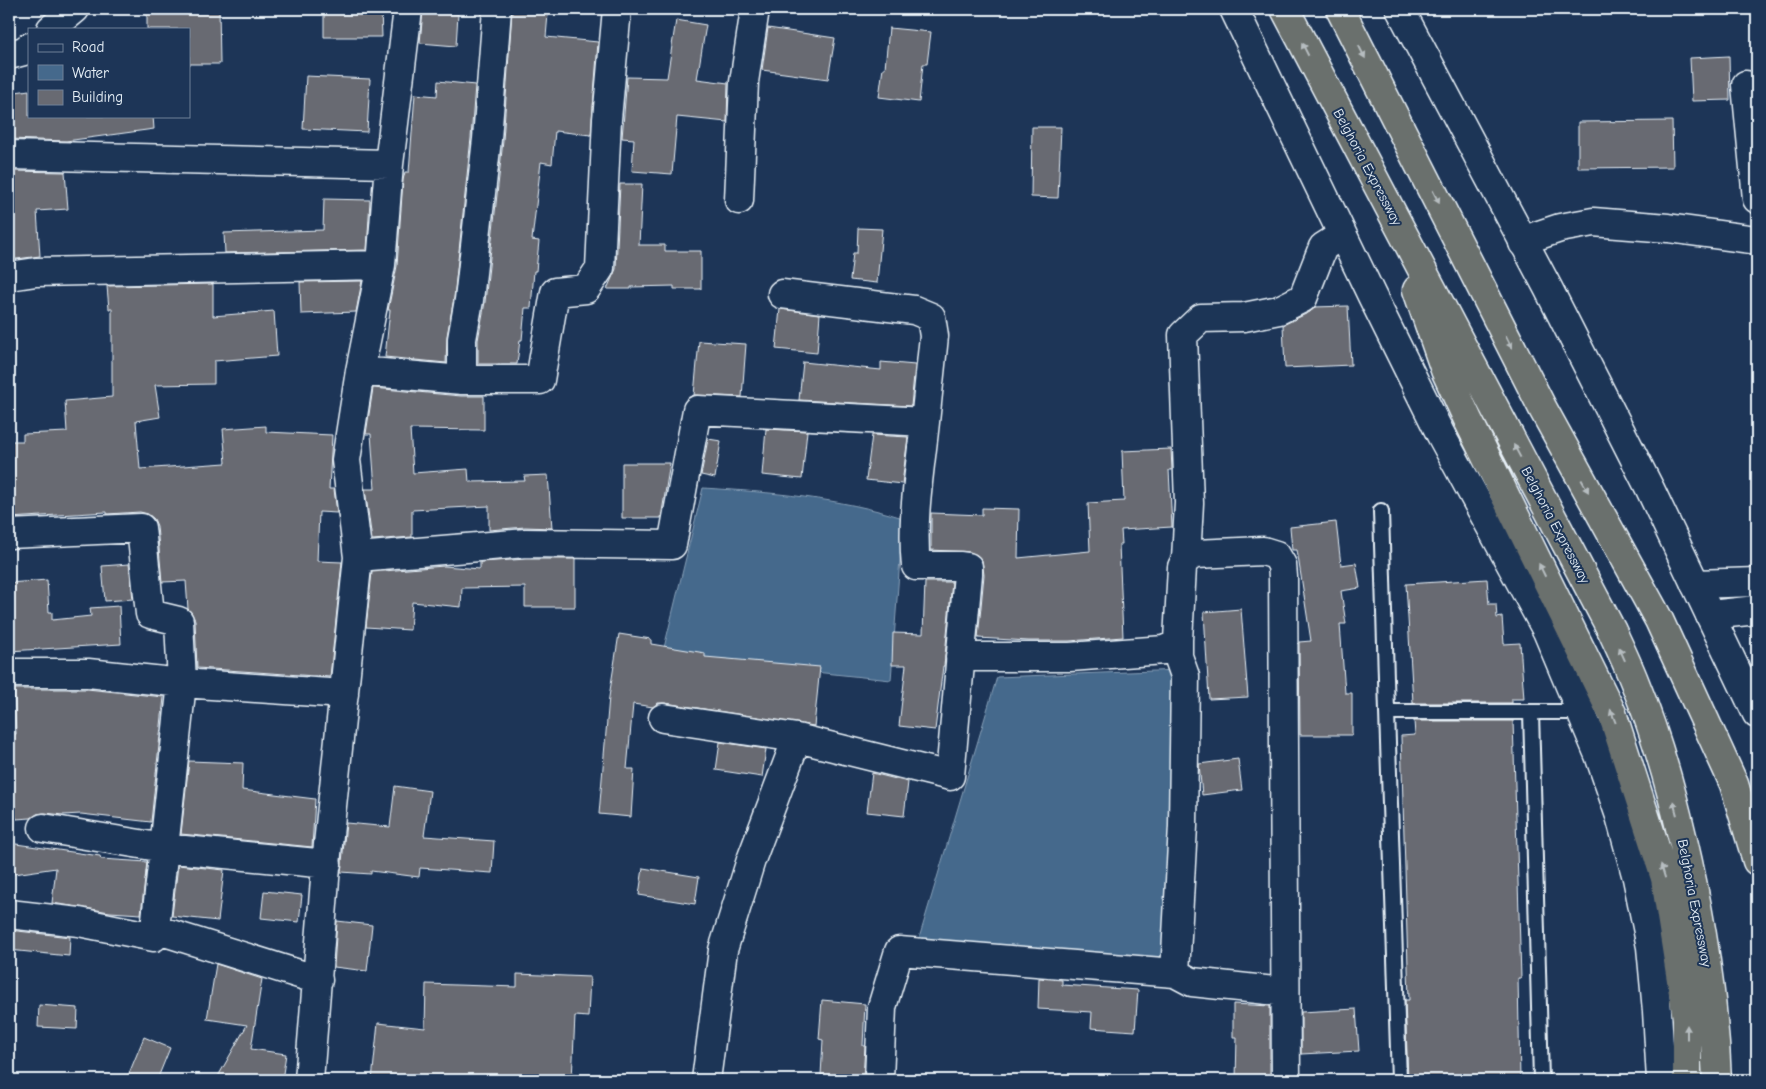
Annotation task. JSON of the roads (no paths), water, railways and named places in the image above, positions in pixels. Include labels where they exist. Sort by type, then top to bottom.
[{"type":"highway","name":"Belghoria Expressway","points":[[1285,9],[1548,509],[1616,640],[1635,683],[1658,747],[1675,807],[1693,883],[1705,954],[1715,1035],[1717,1080]]},
{"type":"highway","points":[[1340,9],[1543,409],[1659,620],[1734,784],[1757,861]]},
{"type":"highway","points":[[1389,207],[1445,370],[1612,713],[1665,878],[1686,1018],[1687,1080]]},
{"type":"street","points":[[52,28],[76,9]]},
{"type":"street","points":[[310,1080],[327,864],[358,557],[346,460],[360,370],[381,265],[389,164],[408,9]]},
{"type":"street","points":[[462,380],[462,339],[469,300],[486,139],[497,9]]},
{"type":"street","points":[[360,370],[462,380],[540,380],[555,292],[586,289],[600,268],[607,119],[617,9]]},
{"type":"street","points":[[738,200],[744,82],[755,9]]},
{"type":"street","points":[[1234,9],[1441,436],[1547,631],[1599,755],[1637,878],[1651,947],[1661,1080]]},
{"type":"street","points":[[1400,9],[1540,236],[1645,480],[1757,714]]},
{"type":"street","points":[[9,55],[24,51],[28,48]]},
{"type":"street","points":[[1746,85],[1757,200]]},
{"type":"street","points":[[9,155],[389,164]]},
{"type":"street","points":[[1540,236],[1593,222],[1668,228],[1757,240]]},
{"type":"street","points":[[1175,973],[1183,826],[1185,676],[1178,656],[1178,640],[1182,567],[1186,560],[1190,503],[1183,335],[1201,318],[1244,317],[1262,314],[1279,310],[1303,298],[1323,247],[1342,235]]},
{"type":"street","points":[[9,276],[36,272],[381,265]]},
{"type":"street","points":[[663,718],[797,738],[950,776],[968,568],[934,565],[916,566],[914,527],[934,336],[931,317],[914,310],[782,294]]},
{"type":"street","points":[[358,557],[526,543],[672,545],[697,410],[925,422]]},
{"type":"street","points":[[9,534],[141,528],[150,614],[179,621],[182,683],[154,937],[79,922],[9,914]]},
{"type":"street","points":[[1186,560],[1195,554],[1263,551],[1276,555],[1282,564],[1286,1080]]},
{"type":"street","points":[[1695,584],[1757,582]]},
{"type":"street","points":[[1710,615],[1757,610]]},
{"type":"street","points":[[960,657],[1070,657],[1164,650],[1173,646],[1178,640]]},
{"type":"street","points":[[9,674],[88,674],[182,683],[344,694]]},
{"type":"street","points":[[706,1080],[723,950],[751,860],[797,738]]},
{"type":"street","points":[[43,828],[164,848],[327,864]]},
{"type":"street","points":[[155,929],[318,980]]},
{"type":"street","points":[[879,1080],[882,1006],[899,951],[1175,973],[1192,982],[1285,992]]},
{"type":"lane","points":[[1381,511],[1399,1080]]},
{"type":"lane","points":[[1388,712],[1581,712]]},
{"type":"lane","points":[[1531,712],[1541,1080]]},
{"type":"water","points":[[703,488],[804,497],[854,505],[903,518],[891,680],[662,656]]},
{"type":"water","points":[[1181,670],[1178,968],[917,945],[997,677]]}]
